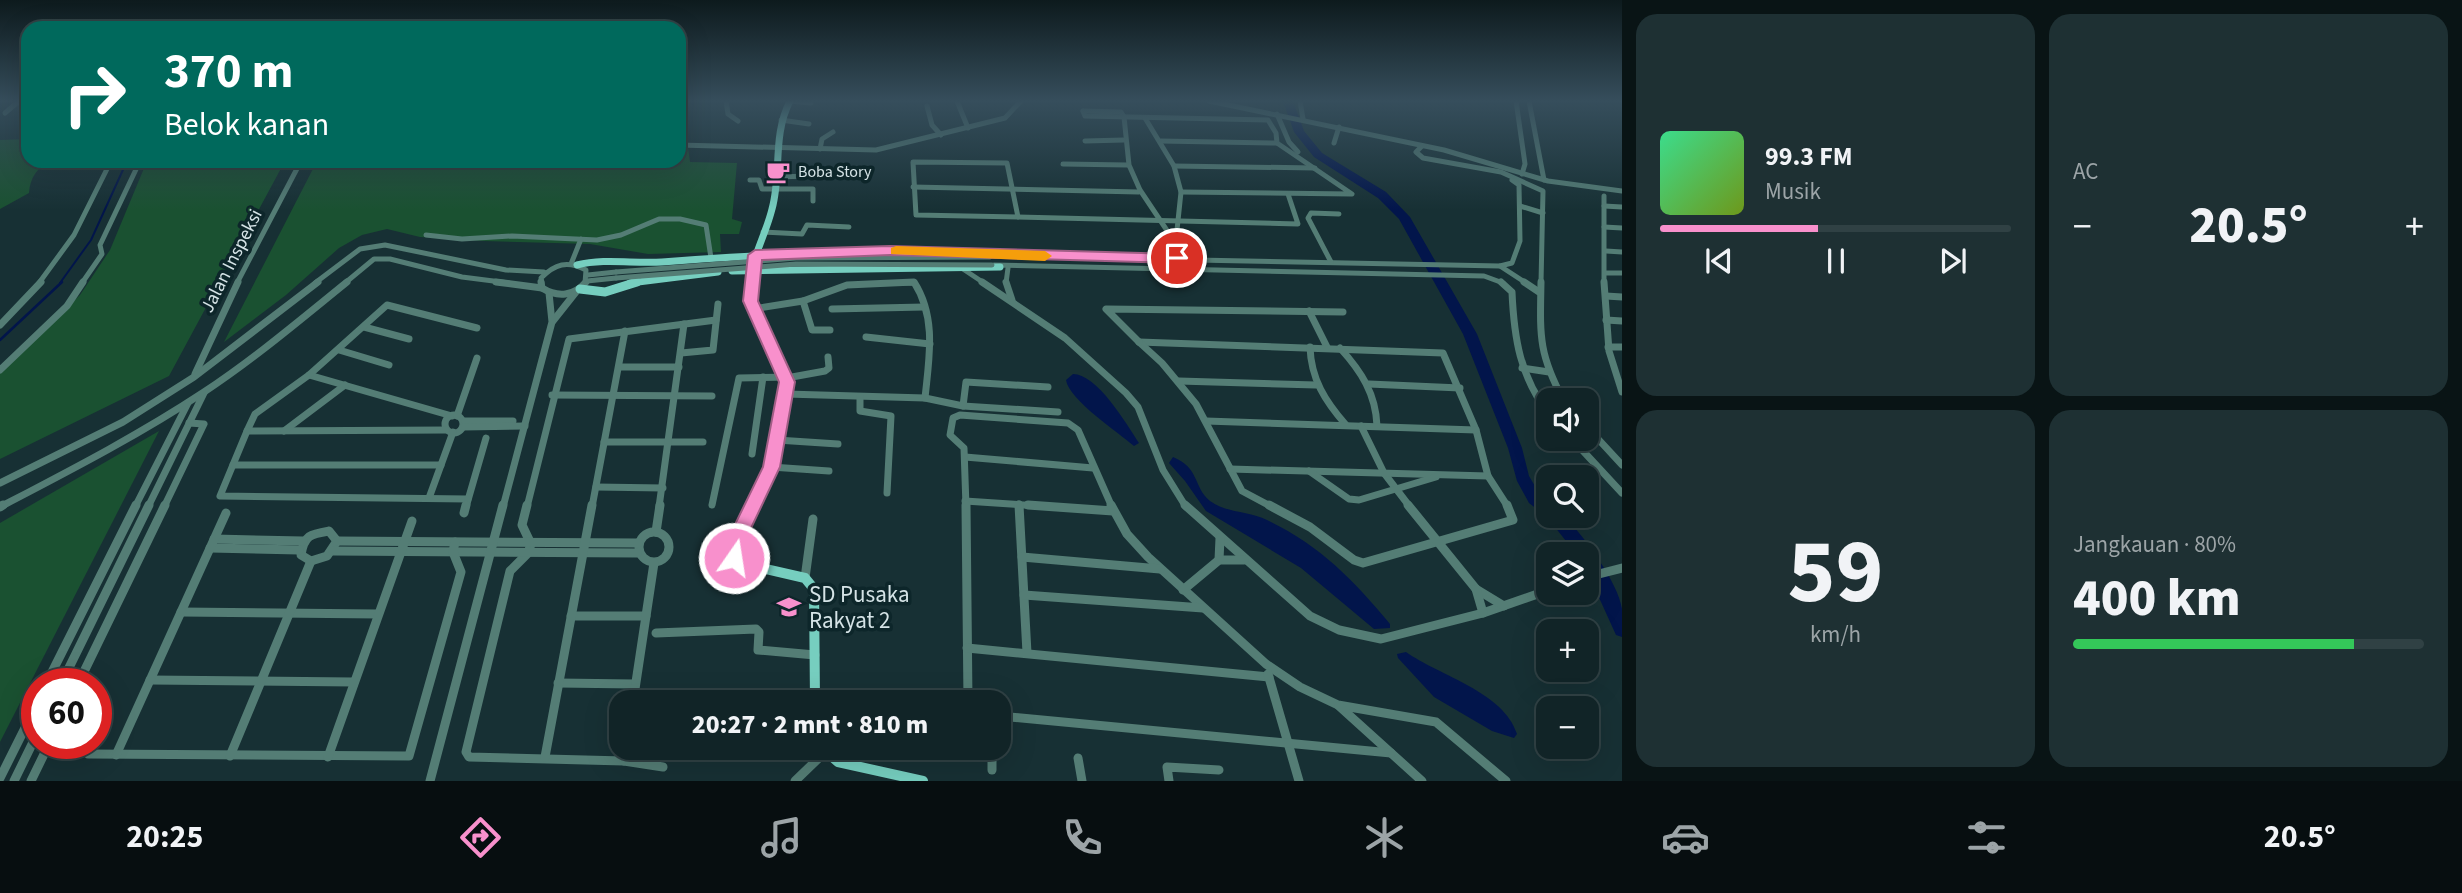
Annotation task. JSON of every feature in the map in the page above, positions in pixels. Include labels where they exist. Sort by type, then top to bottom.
[{"type":"main road","points":[[779,137],[776,188],[751,271],[753,309],[786,377],[786,394],[771,467],[734,545],[734,558],[739,563],[805,578],[814,589],[815,690]]},
{"type":"main road","points":[[574,264],[594,260],[647,263],[866,251],[999,255]]},
{"type":"main road","points":[[579,290],[605,292],[634,282],[751,271],[960,268],[998,264]]},
{"type":"main road","points":[[835,760],[923,781]]},
{"type":"street","points":[[820,149],[824,137]]},
{"type":"street","points":[[686,145],[876,150],[930,137]]},
{"type":"street","points":[[1159,137],[1174,166],[1181,192],[1177,230],[1192,270]]},
{"type":"street","points":[[1276,137],[1277,143]]},
{"type":"street","points":[[1287,137],[1298,152]]},
{"type":"street","points":[[1334,143],[1336,137]]},
{"type":"street","points":[[1388,137],[1544,180],[1622,191]]},
{"type":"street","points":[[1521,137],[1525,164],[1522,174]]},
{"type":"street","points":[[1536,137],[1544,180]]},
{"type":"street","points":[[1086,141],[1123,140],[1128,165],[1139,192],[1158,221],[1169,232],[1181,270]]},
{"type":"street","points":[[1161,141],[1277,143],[1352,194],[1181,192]]},
{"type":"street","points":[[1013,302],[998,264],[999,255],[1500,266],[1512,263],[1517,255],[1520,206],[1518,185],[1515,181],[1420,158],[1411,151],[1410,142]]},
{"type":"street","points":[[1424,146],[1416,149],[1423,158],[1488,169],[1536,186],[1544,195],[1539,292],[1540,343],[1557,388]]},
{"type":"street","points":[[1018,218],[1007,163],[912,163],[915,213],[920,216],[1298,224],[1288,194]]},
{"type":"street","points":[[1063,164],[1128,165]]},
{"type":"street","points":[[1174,166],[1315,168]]},
{"type":"street","points":[[0,325],[49,272],[74,235],[108,168]]},
{"type":"street","points":[[0,370],[80,290],[102,254],[100,245],[105,232],[137,168]]},
{"type":"street","name":"Jalan Inspeksi","points":[[194,377],[226,304],[296,168]]},
{"type":"street","points":[[775,177],[810,176]]},
{"type":"street","points":[[750,180],[760,180],[761,188],[812,189],[813,201]]},
{"type":"street","points":[[913,187],[1139,192]]},
{"type":"street","points":[[1604,196],[1608,347],[1622,392]]},
{"type":"street","points":[[1520,206],[1543,213]]},
{"type":"street","points":[[1604,206],[1622,207]]},
{"type":"street","points":[[1331,262],[1308,218],[1311,213],[1339,214]]},
{"type":"street","points":[[426,235],[462,239],[512,236],[581,239],[621,235],[659,219],[680,219],[706,225],[712,258]]},
{"type":"street","points":[[763,233],[802,234],[807,225],[849,227]]},
{"type":"street","points":[[1604,227],[1622,228]]},
{"type":"street","points":[[574,264],[581,239]]},
{"type":"street","points":[[0,483],[123,422],[194,377],[259,330],[351,254],[369,247],[385,245],[494,268],[544,272]]},
{"type":"street","points":[[1606,251],[1622,252]]},
{"type":"street","points":[[351,254],[365,264]]},
{"type":"street","points":[[0,507],[118,445],[204,392],[279,338],[374,259],[390,259],[462,277],[542,288],[559,295],[579,290]]},
{"type":"street","points":[[542,288],[541,278],[544,272],[553,266],[574,264]]},
{"type":"street","points":[[574,264],[587,278]]},
{"type":"street","points":[[587,278],[796,264],[998,264],[1472,276],[1498,279],[1512,292],[1516,353],[1536,396]]},
{"type":"street","points":[[1500,266],[1539,292]]},
{"type":"street","points":[[960,268],[1065,338],[1126,393],[1149,429],[1163,470],[1176,495],[1220,538],[1310,616],[1339,630],[1381,639],[1483,613],[1536,595]]},
{"type":"street","points":[[1605,273],[1622,273]]},
{"type":"street","points":[[552,322],[587,278]]},
{"type":"street","points":[[753,309],[803,300],[846,285],[908,281],[916,284],[924,307],[930,344],[925,398]]},
{"type":"street","points":[[430,781],[552,322],[549,293]]},
{"type":"street","points":[[1606,296],[1622,297]]},
{"type":"street","points":[[803,300],[811,330],[830,330]]},
{"type":"street","points":[[681,353],[713,350],[718,304]]},
{"type":"street","points":[[468,499],[220,496],[255,414],[339,350],[387,305],[477,328]]},
{"type":"street","points":[[832,309],[924,307]]},
{"type":"street","points":[[1139,342],[1339,347],[1443,353],[1447,357],[1476,430],[1488,476],[1514,517],[1513,520],[1363,563],[1354,560],[1310,527],[1252,499],[1242,491],[1206,421],[1179,381],[1139,342],[1106,309],[1343,312]]},
{"type":"street","points":[[1309,311],[1327,347]]},
{"type":"street","points":[[663,766],[624,761],[466,755],[510,571],[528,553],[531,544],[522,525],[552,395],[569,339],[716,320]]},
{"type":"street","points":[[1606,320],[1622,321]]},
{"type":"street","points":[[656,532],[684,324]]},
{"type":"street","points":[[364,327],[409,339]]},
{"type":"street","points":[[545,757],[625,331]]},
{"type":"street","points":[[866,337],[930,344]]},
{"type":"street","points":[[1310,346],[1310,366],[1316,384],[1328,406],[1346,425]]},
{"type":"street","points":[[1339,347],[1369,384],[1377,407],[1377,426]]},
{"type":"street","points":[[1608,347],[1622,347]]},
{"type":"street","points":[[339,350],[389,365]]},
{"type":"street","points":[[712,505],[741,377],[786,377],[828,370],[828,357]]},
{"type":"street","points":[[450,431],[444,423],[455,416],[477,358]]},
{"type":"street","points":[[619,367],[679,367]]},
{"type":"street","points":[[1522,368],[1549,372]]},
{"type":"street","points":[[309,374],[455,416],[464,424]]},
{"type":"street","points":[[752,454],[763,377]]},
{"type":"street","points":[[1179,381],[1316,384]]},
{"type":"street","points":[[963,406],[966,382],[1048,387]]},
{"type":"street","points":[[1369,384],[1460,388]]},
{"type":"street","points":[[284,431],[345,385]]},
{"type":"street","points":[[69,668],[204,392]]},
{"type":"street","points":[[786,394],[925,398],[963,406],[1058,412]]},
{"type":"street","points":[[552,395],[712,396]]},
{"type":"street","points":[[860,397],[860,411],[891,416],[887,493]]},
{"type":"street","points":[[54,668],[188,402]]},
{"type":"street","points":[[968,690],[965,457],[961,443],[950,435],[956,415],[1068,423],[1078,430],[1112,511],[1127,534],[1160,569],[1266,664],[1300,687],[1338,705],[1436,722],[1506,781]]},
{"type":"street","points":[[1206,421],[1476,430]]},
{"type":"street","points":[[86,668],[204,424],[189,423]]},
{"type":"street","points":[[247,431],[450,431],[464,424],[526,424]]},
{"type":"street","points":[[1361,426],[1384,473],[1437,543],[1476,589],[1504,606]]},
{"type":"street","points":[[429,498],[450,431]]},
{"type":"street","points":[[464,513],[486,438]]},
{"type":"street","points":[[777,440],[838,444]]},
{"type":"street","points":[[1599,440],[1622,465]]},
{"type":"street","points":[[604,442],[703,442]]},
{"type":"street","points":[[1583,451],[1622,493]]},
{"type":"street","points":[[965,457],[1093,468]]},
{"type":"street","points":[[233,465],[441,465]]},
{"type":"street","points":[[771,467],[829,471]]},
{"type":"street","points":[[1230,468],[1488,476]]},
{"type":"street","points":[[1309,471],[1349,499],[1359,500],[1397,491],[1442,474]]},
{"type":"street","points":[[596,487],[663,488]]},
{"type":"street","points":[[965,500],[1112,511]]},
{"type":"street","points":[[1018,505],[1027,653]]},
{"type":"street","points":[[116,755],[226,513]]},
{"type":"street","points":[[805,578],[813,519]]},
{"type":"street","points":[[328,757],[412,520]]},
{"type":"street","points":[[301,545],[310,534],[329,531],[335,535],[337,541],[332,551]]},
{"type":"street","points":[[656,532],[669,538],[671,550],[661,561],[654,563],[641,559],[637,553],[638,543],[642,538],[656,532]]},
{"type":"street","points":[[1219,560],[1220,538]]},
{"type":"street","points":[[337,541],[402,547]]},
{"type":"street","points":[[301,545],[304,559],[311,561],[332,551],[402,547],[454,547],[494,542],[638,543]]},
{"type":"street","points":[[212,544],[301,545]]},
{"type":"street","points":[[454,547],[492,552],[637,553]]},
{"type":"street","points":[[112,755],[405,758],[411,753],[461,572],[454,547]]},
{"type":"street","points":[[1022,557],[1160,569]]},
{"type":"street","points":[[1183,590],[1219,560],[1245,560]]},
{"type":"street","points":[[230,756],[311,561]]},
{"type":"street","points":[[634,690],[654,563]]},
{"type":"street","points":[[1599,574],[1622,568]]},
{"type":"street","points":[[101,575],[115,575]]},
{"type":"street","points":[[1476,589],[1483,613]]},
{"type":"street","points":[[1024,595],[1203,608]]},
{"type":"street","points":[[181,612],[378,614]]},
{"type":"street","points":[[571,616],[646,616]]},
{"type":"street","points":[[656,634],[756,629],[759,632],[758,650],[815,655]]},
{"type":"street","points":[[967,648],[1269,677]]},
{"type":"street","points":[[1266,664],[1299,781]]},
{"type":"street","points":[[150,680],[354,682]]},
{"type":"street","points":[[558,683],[635,684]]},
{"type":"street","points":[[1338,705],[1422,781]]},
{"type":"street","points":[[1011,717],[1391,753]]},
{"type":"street","points":[[0,778],[21,736]]},
{"type":"street","points":[[1078,758],[1082,781]]},
{"type":"street","points":[[14,781],[25,759]]},
{"type":"street","points":[[31,781],[42,759]]},
{"type":"street","points":[[794,781],[813,760]]},
{"type":"street","points":[[992,760],[992,770]]},
{"type":"street","points":[[1169,781],[1167,767],[1219,770]]},
{"type":"green space","points":[[21,139],[21,168],[41,168],[31,182],[29,193],[0,209],[0,140]]},
{"type":"green space","points":[[688,147],[690,162],[737,163],[732,219],[742,222],[739,234],[720,234],[721,252],[648,254],[590,244],[420,237],[387,229],[362,235],[339,248],[286,295],[224,342],[313,168],[686,168]]},
{"type":"green space","points":[[144,168],[281,168],[169,376],[0,459],[0,373],[80,295],[110,250]]},
{"type":"green space","points":[[159,431],[38,668],[21,668],[21,701],[0,742],[0,523]]},
{"type":"shaded area","points":[[1073,374],[1092,382],[1101,391],[1119,412],[1139,443],[1134,446],[1076,397],[1066,380]]},
{"type":"shaded area","points":[[1173,457],[1188,467],[1205,496],[1216,505],[1267,520],[1319,552],[1363,593],[1390,624],[1390,628],[1374,629],[1301,568],[1206,511],[1169,463]]},
{"type":"shaded area","points":[[1406,652],[1469,686],[1499,707],[1510,719],[1517,734],[1514,738],[1492,731],[1434,697],[1398,658],[1397,654]]},
{"type":"waterway","points":[[1303,137],[1318,155],[1382,195],[1404,217],[1470,334],[1515,448],[1522,477],[1536,500]]},
{"type":"waterway","points":[[60,283],[91,240],[124,168]]},
{"type":"waterway","points":[[0,340],[62,282]]},
{"type":"waterway","points":[[1566,528],[1595,568],[1622,629]]},
{"type":"slow traffic","points":[[896,251],[1045,256]]},
{"type":"place","name":"Boba Story","points":[[778,172]]},
{"type":"place","name":"SD Pusaka Rakyat 2","points":[[789,607]]},
{"type":"route","points":[[734,558],[734,545],[741,527],[756,502],[771,467],[787,382],[753,309],[750,280],[755,255],[918,251],[1017,256],[1177,258]]}]
